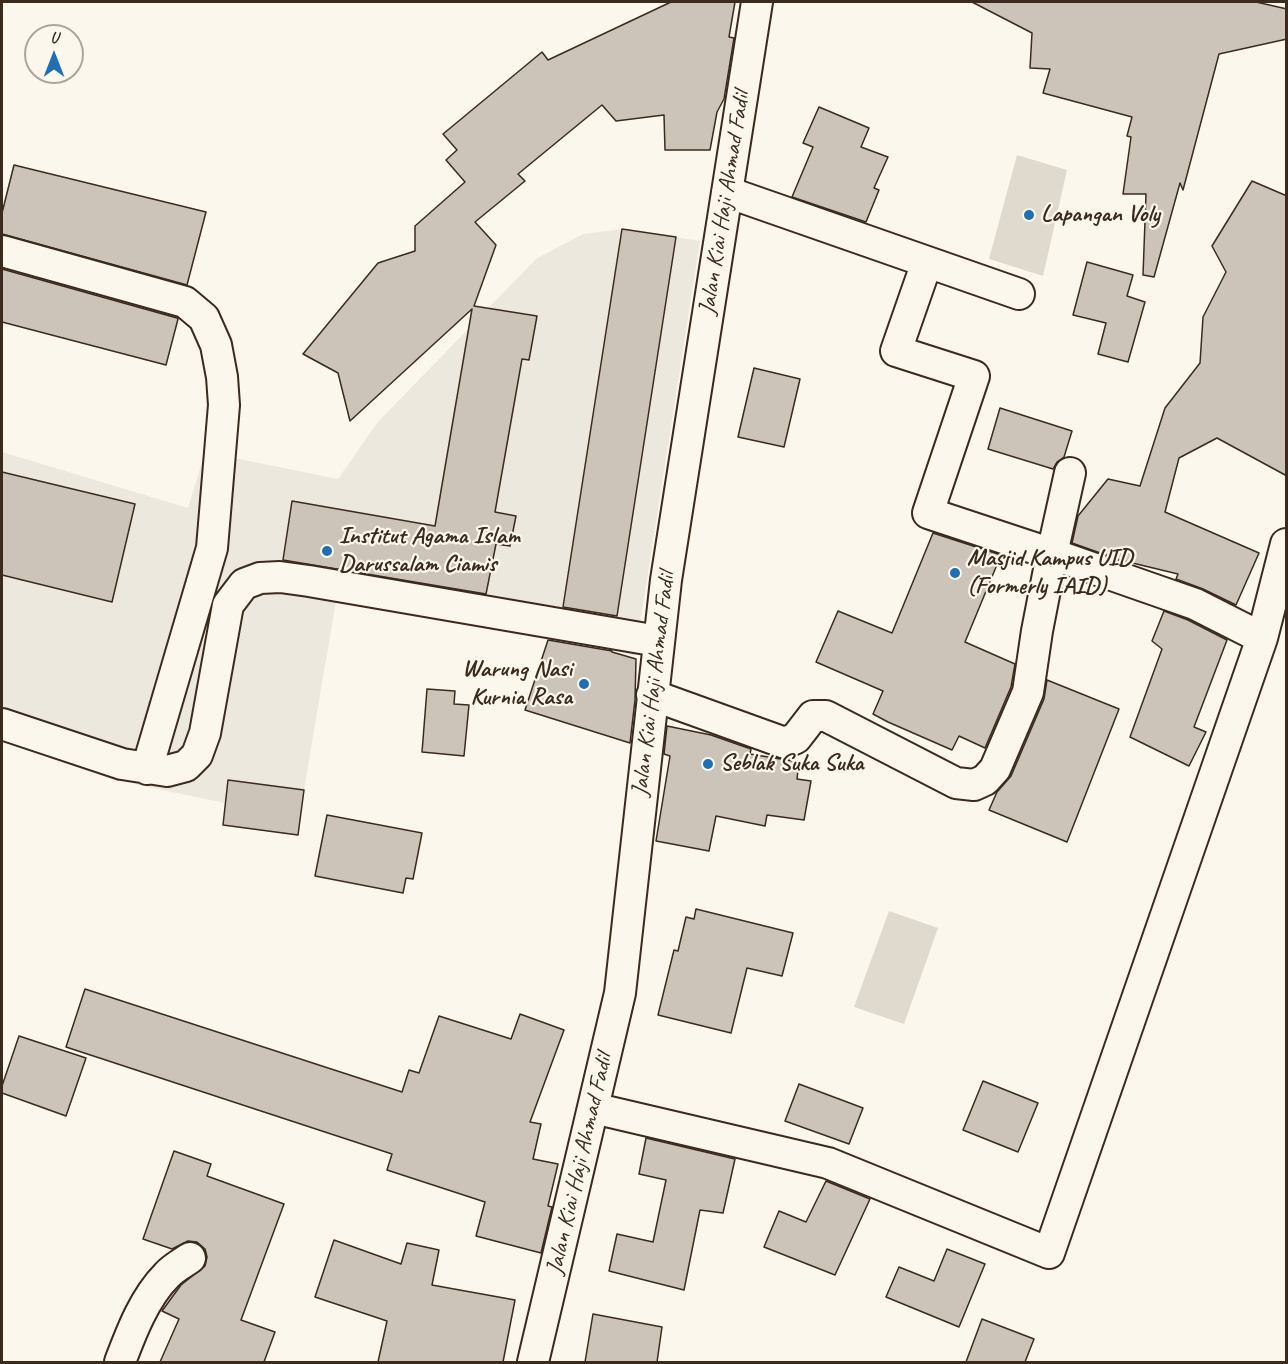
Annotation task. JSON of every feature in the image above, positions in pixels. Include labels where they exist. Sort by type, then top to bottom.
[{"type":"street","name":"Jalan Kiai Haji Ahmad Fadil","points":[[533,1362],[620,993],[666,580],[757,2]]},
{"type":"street","points":[[727,192],[1019,294]]},
{"type":"street","points":[[2,251],[185,302],[204,318],[216,345],[224,405],[213,548],[147,769]]},
{"type":"street","points":[[927,262],[896,351],[974,376],[928,513],[1195,604],[1262,638]]},
{"type":"street","points":[[652,695],[785,743],[796,738],[813,716],[826,716],[956,783],[974,785],[985,780],[995,770],[1028,692],[1037,631],[1070,473]]},
{"type":"street","points":[[593,1108],[828,1163],[1049,1253],[1262,638],[1287,544]]},
{"type":"street","points":[[2,724],[123,764],[167,771],[186,766],[197,755],[205,733],[228,605],[244,584],[260,578],[280,577],[309,581],[658,641]]},
{"type":"street","points":[[120,1362],[132,1329],[143,1309],[167,1275],[190,1258]]},
{"type":"shaded area","name":"Lapangan Voly","points":[[1017,155],[1067,170],[1043,276],[989,259]]},
{"type":"shaded area","name":"Institut Agama Islam Darussalam Ciamis","points":[[622,229],[700,241],[635,656],[523,626],[337,595],[304,790],[229,780],[225,803],[138,785],[2,739],[2,452],[188,508],[205,452],[338,479],[377,423],[536,259],[583,234]]},
{"type":"shaded area","points":[[889,911],[938,928],[904,1024],[854,1007]]},
{"type":"building","points":[[671,2],[735,2],[729,37],[734,38],[724,99],[717,112],[710,150],[665,150],[664,115],[616,121],[602,105],[518,174],[525,181],[475,222],[496,245],[474,306],[537,316],[529,360],[522,359],[495,512],[516,516],[510,546],[496,544],[486,594],[283,560],[292,501],[435,526],[472,309],[350,421],[338,373],[303,354],[378,263],[415,251],[415,226],[465,182],[446,160],[457,150],[443,134],[542,52],[548,60]]},
{"type":"building","points":[[972,2],[1256,2],[1287,9],[1287,39],[1219,54],[1183,190],[1180,183],[1154,277],[1143,275],[1146,194],[1123,194],[1131,137],[1127,136],[1132,117],[1043,93],[1050,69],[1030,68],[1032,33]]},
{"type":"building","points":[[819,107],[869,128],[861,147],[888,157],[874,188],[879,190],[866,222],[792,197],[813,147],[803,143]]},
{"type":"building","points":[[14,165],[206,212],[187,285],[2,234],[2,213]]},
{"type":"building","points":[[1252,181],[1287,196],[1287,476],[1217,438],[1179,458],[1165,512],[1259,553],[1236,605],[1176,579],[1178,574],[1120,560],[1072,543],[1078,516],[1108,479],[1140,486],[1165,408],[1200,363],[1203,317],[1226,272],[1212,246]]},
{"type":"building","points":[[622,229],[676,237],[617,616],[563,607]]},
{"type":"building","points":[[1087,262],[1133,275],[1127,296],[1145,302],[1128,362],[1098,354],[1106,323],[1073,315]]},
{"type":"building","points":[[2,269],[177,318],[166,365],[2,322]]},
{"type":"building","points":[[754,368],[800,379],[784,447],[738,437]]},
{"type":"building","points":[[1000,408],[1072,431],[1064,457],[1053,469],[988,449]]},
{"type":"building","points":[[2,472],[135,504],[112,602],[2,575]]},
{"type":"building","points":[[933,533],[1001,555],[965,642],[1015,664],[1011,687],[985,748],[959,736],[952,750],[888,722],[873,714],[883,691],[816,662],[838,611],[892,633]]},
{"type":"building","points":[[1164,611],[1188,620],[1227,640],[1194,727],[1206,732],[1189,766],[1130,737],[1162,649],[1152,641]]},
{"type":"building","name":"Warung Nasi Kurnia Rasa","points":[[548,640],[612,651],[636,659],[635,700],[630,743],[525,710]]},
{"type":"building","points":[[1047,680],[1119,709],[1067,842],[989,810],[997,792],[1011,776],[1044,699]]},
{"type":"building","points":[[427,689],[455,691],[454,704],[469,705],[464,756],[422,752]]},
{"type":"building","points":[[667,726],[711,735],[751,749],[750,754],[799,762],[797,779],[811,781],[804,820],[767,815],[765,826],[716,816],[709,851],[656,841],[670,756],[664,754]]},
{"type":"building","points":[[228,780],[304,790],[298,835],[223,825]]},
{"type":"building","points":[[327,815],[422,833],[413,879],[406,878],[403,893],[315,876]]},
{"type":"building","points":[[696,909],[793,933],[782,976],[747,968],[731,1033],[658,1015],[674,950],[678,951],[686,917],[694,919]]},
{"type":"building","points":[[85,989],[402,1092],[409,1070],[419,1073],[439,1016],[511,1039],[520,1014],[564,1030],[530,1122],[541,1124],[533,1159],[558,1164],[548,1206],[552,1207],[541,1253],[476,1236],[485,1202],[387,1170],[392,1154],[66,1047]]},
{"type":"building","points":[[19,1036],[86,1058],[66,1116],[2,1093],[2,1086]]},
{"type":"building","points":[[983,1081],[1038,1103],[1018,1152],[963,1130]]},
{"type":"building","points":[[799,1084],[863,1108],[849,1144],[785,1121]]},
{"type":"building","points":[[646,1138],[735,1159],[723,1213],[700,1210],[684,1290],[609,1271],[617,1234],[653,1242],[666,1180],[639,1174]]},
{"type":"building","points":[[174,1151],[211,1164],[207,1176],[284,1204],[241,1320],[275,1332],[264,1362],[160,1362],[179,1319],[162,1311],[181,1285],[205,1266],[207,1257],[205,1249],[197,1242],[188,1241],[172,1249],[143,1239]]},
{"type":"building","points":[[826,1181],[870,1199],[835,1275],[764,1247],[779,1211],[806,1222]]},
{"type":"building","points":[[334,1240],[401,1264],[407,1243],[439,1250],[432,1285],[515,1300],[503,1362],[378,1362],[387,1321],[315,1297]]},
{"type":"building","points":[[947,1249],[985,1264],[959,1327],[886,1297],[899,1267],[934,1281]]},
{"type":"building","points":[[593,1314],[662,1327],[657,1362],[585,1362]]},
{"type":"building","points":[[982,1319],[1034,1339],[1025,1362],[966,1362]]},
{"type":"place","name":"Lapangan Voly","points":[[1029,215]]},
{"type":"place","name":"Institut Agama Islam Darussalam Ciamis","points":[[327,551]]},
{"type":"place","name":"Masjid Kampus UID (Formerly IAID)","points":[[955,573]]},
{"type":"place","name":"Warung Nasi Kurnia Rasa","points":[[584,684]]},
{"type":"place","name":"Seblak Suka Suka","points":[[708,764]]}]
